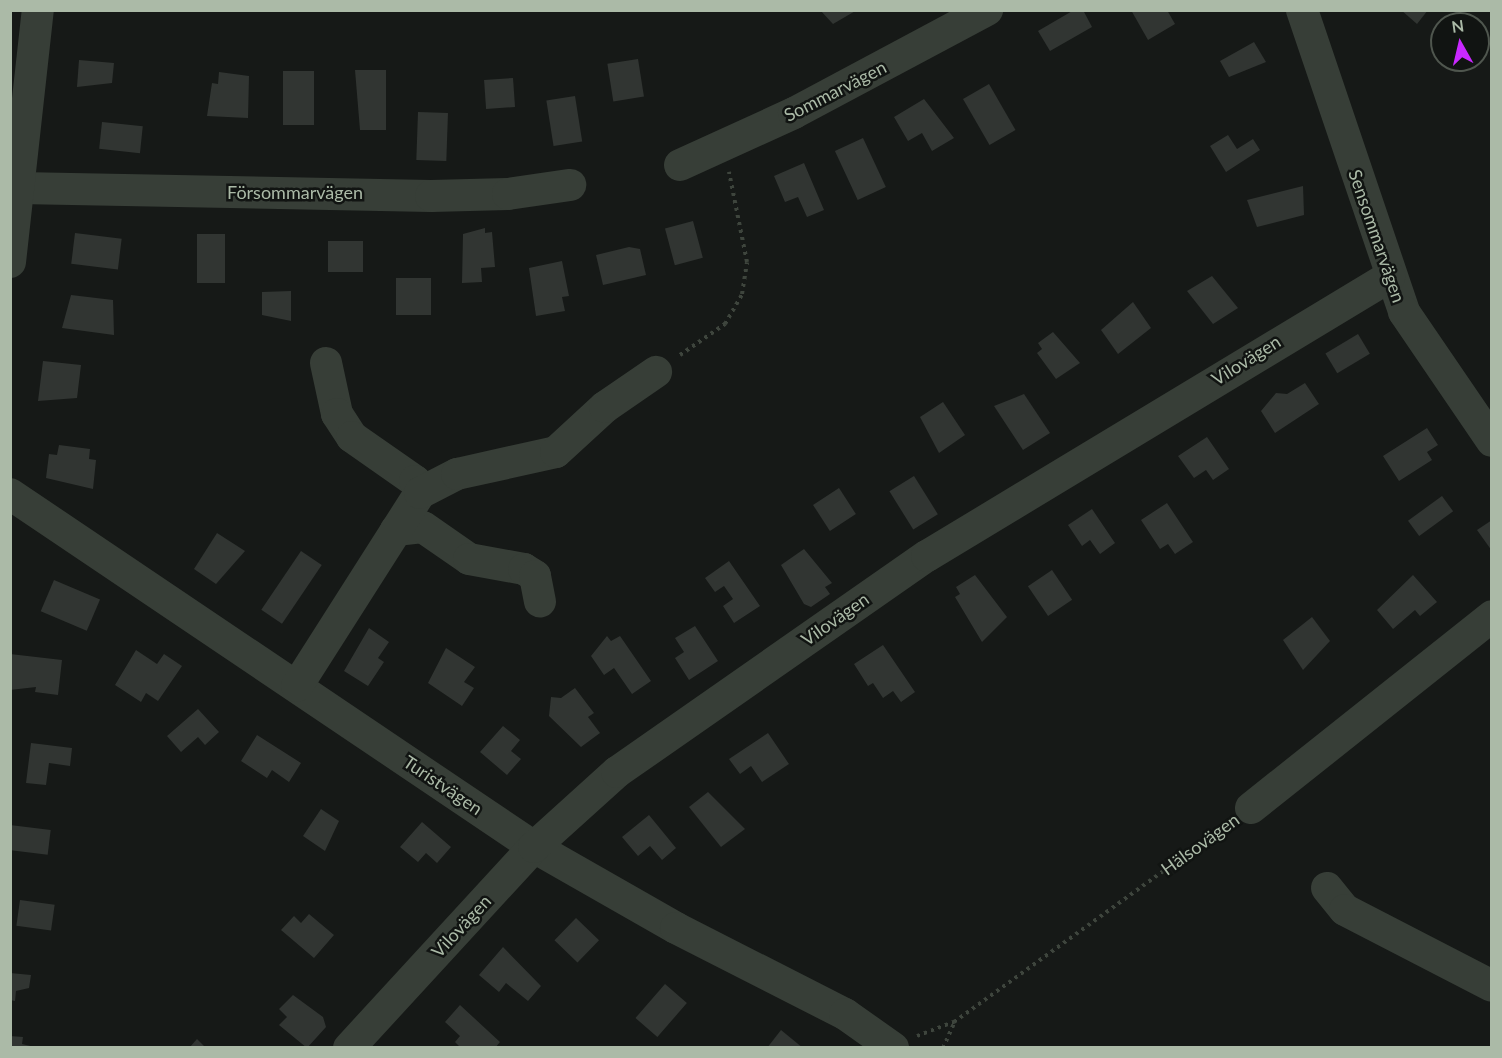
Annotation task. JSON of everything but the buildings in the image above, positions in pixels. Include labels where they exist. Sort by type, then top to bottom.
[{"type":"street","points":[[10,262],[38,10]]},
{"type":"street","name":"Sommarvägen","points":[[680,165],[724,145],[987,10]]},
{"type":"street","name":"Sensommarvägen","points":[[1302,10],[1389,277],[1430,358],[1491,441]]},
{"type":"street","name":"Försommarvägen","points":[[19,188],[431,196],[508,194],[570,185]]},
{"type":"street","name":"Vilovägen","points":[[349,1047],[534,847],[617,772],[927,556],[1389,277]]},
{"type":"street","points":[[326,363],[336,414],[351,437],[415,481],[420,493]]},
{"type":"street","points":[[297,686],[420,493],[457,474],[556,452],[605,406],[656,372]]},
{"type":"street","name":"Turistvägen","points":[[10,494],[534,847],[676,928],[845,1014],[892,1047]]},
{"type":"street","points":[[396,530],[423,527],[469,559],[524,569],[535,576],[540,602]]},
{"type":"street","name":"Hälsovägen","points":[[1251,808],[1491,615]]},
{"type":"street","points":[[1327,888],[1345,910],[1491,986]]},
{"type":"path","points":[[656,372],[738,310],[747,262],[724,145]]},
{"type":"path","name":"Hälsovägen","points":[[892,1047],[954,1022],[1251,808]]},
{"type":"path","points":[[943,1047],[954,1022]]}]
